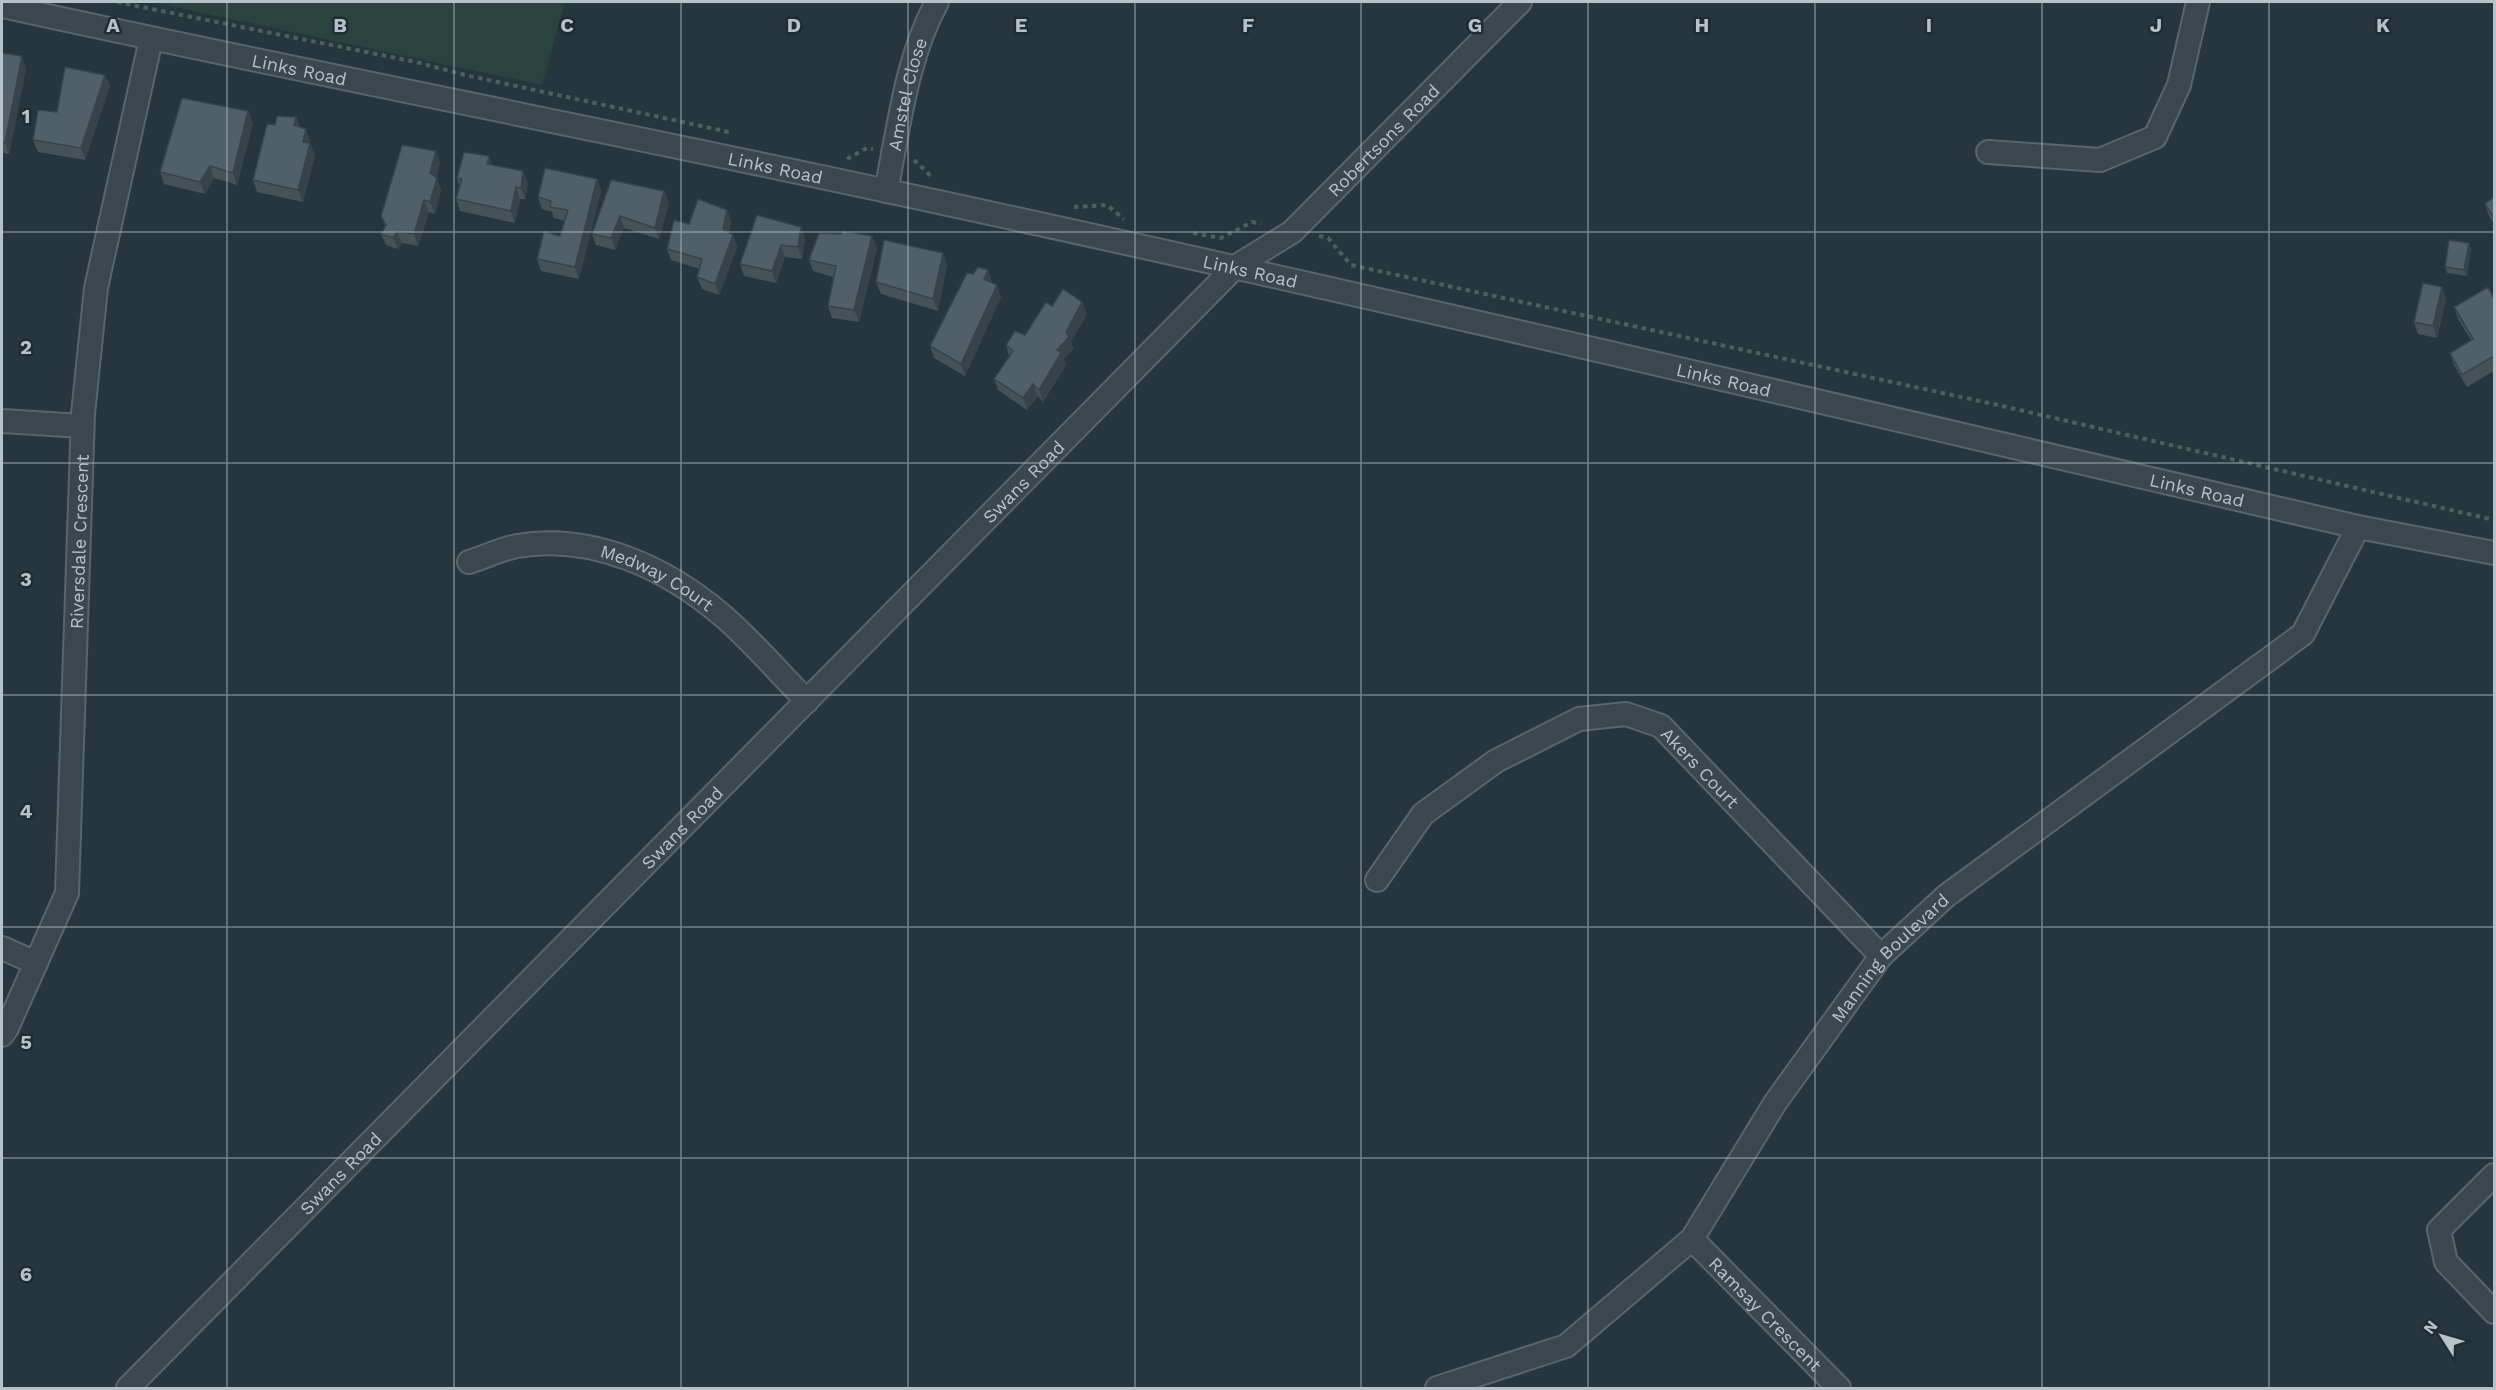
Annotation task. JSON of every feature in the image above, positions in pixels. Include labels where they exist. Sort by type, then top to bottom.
[{"type":"street","name":"Amstel Close","points":[[886,191],[911,66],[922,29],[937,2]]},
{"type":"street","name":"Robertsons Road","points":[[1234,267],[1292,232],[1520,2]]},
{"type":"street","points":[[1988,152],[2100,160],[2155,137],[2179,85],[2198,2]]},
{"type":"street","name":"Links Road","points":[[2,6],[886,191],[1234,267],[2358,527],[2494,553]]},
{"type":"street","name":"Riversdale Crescent","points":[[2,1035],[67,892],[82,426],[96,288],[151,39]]},
{"type":"street","name":"Swans Road","points":[[128,1389],[1234,267]]},
{"type":"street","points":[[2,421],[82,426]]},
{"type":"street","name":"Manning Boulevard","points":[[1437,1389],[1566,1346],[1692,1239],[1774,1103],[1881,956],[1946,896],[2303,634],[2358,527]]},
{"type":"street","name":"Medway Court","points":[[469,562],[516,546],[571,543],[624,556],[678,583],[724,616],[807,701]]},
{"type":"street","name":"Akers Court","points":[[1377,880],[1423,814],[1496,761],[1579,720],[1626,714],[1661,726],[1881,956]]},
{"type":"street","points":[[2,948],[36,963]]},
{"type":"street","points":[[2494,1175],[2439,1230],[2446,1262],[2494,1312]]},
{"type":"street","name":"Ramsay Crescent","points":[[1692,1239],[1839,1389]]},
{"type":"path","points":[[117,2],[416,62],[465,75],[731,133]]},
{"type":"path","points":[[835,157],[847,159],[867,148],[894,152],[910,156],[935,180]]},
{"type":"path","points":[[1064,209],[1107,205],[1123,219],[1134,221]]},
{"type":"path","points":[[1188,232],[1221,238],[1252,222],[1328,238],[1351,266],[1998,405],[2494,520]]},
{"type":"green space","points":[[152,2],[565,2],[542,85]]},
{"type":"building","points":[[2,53],[22,56],[5,143],[2,142]]},
{"type":"building","points":[[65,67],[105,75],[81,148],[33,140],[38,110],[57,112]]},
{"type":"building","points":[[182,98],[248,111],[233,173],[210,166],[200,182],[160,172]]},
{"type":"building","points":[[277,116],[296,117],[294,125],[306,129],[303,142],[310,143],[298,190],[253,180],[267,124],[275,125]]},
{"type":"building","points":[[402,145],[436,151],[430,173],[437,178],[430,202],[424,200],[414,234],[397,232],[393,238],[381,234],[386,225],[381,216]]},
{"type":"building","points":[[464,152],[489,156],[487,164],[523,171],[521,188],[516,187],[511,211],[456,199],[462,179],[457,178]]},
{"type":"building","points":[[545,168],[597,179],[575,267],[537,259],[544,231],[560,236],[568,210],[550,207],[551,201],[538,197]]},
{"type":"building","points":[[611,180],[664,191],[655,228],[620,216],[611,238],[592,234]]},
{"type":"building","points":[[2494,197],[2494,218],[2485,204]]},
{"type":"building","points":[[698,199],[727,210],[723,229],[733,235],[715,284],[697,277],[702,259],[667,249],[674,220],[689,224]]},
{"type":"building","points":[[757,215],[801,227],[798,247],[781,245],[772,271],[740,264]]},
{"type":"building","points":[[843,231],[872,236],[854,310],[828,306],[836,266],[809,260],[819,233],[841,234]]},
{"type":"building","points":[[884,240],[943,253],[933,299],[876,282]]},
{"type":"building","points":[[2449,240],[2469,243],[2464,270],[2445,267]]},
{"type":"building","points":[[978,267],[988,270],[984,279],[997,285],[961,364],[930,346],[967,273],[973,274]]},
{"type":"building","points":[[2423,283],[2442,287],[2433,326],[2414,322]]},
{"type":"building","points":[[2488,287],[2494,299],[2494,356],[2462,375],[2450,353],[2473,339],[2454,307]]},
{"type":"building","points":[[1063,289],[1082,302],[1066,332],[1069,337],[1057,350],[1061,353],[1039,390],[1033,384],[1023,398],[994,379],[1013,351],[1006,345],[1015,331],[1025,335],[1046,302],[1052,306]]}]
